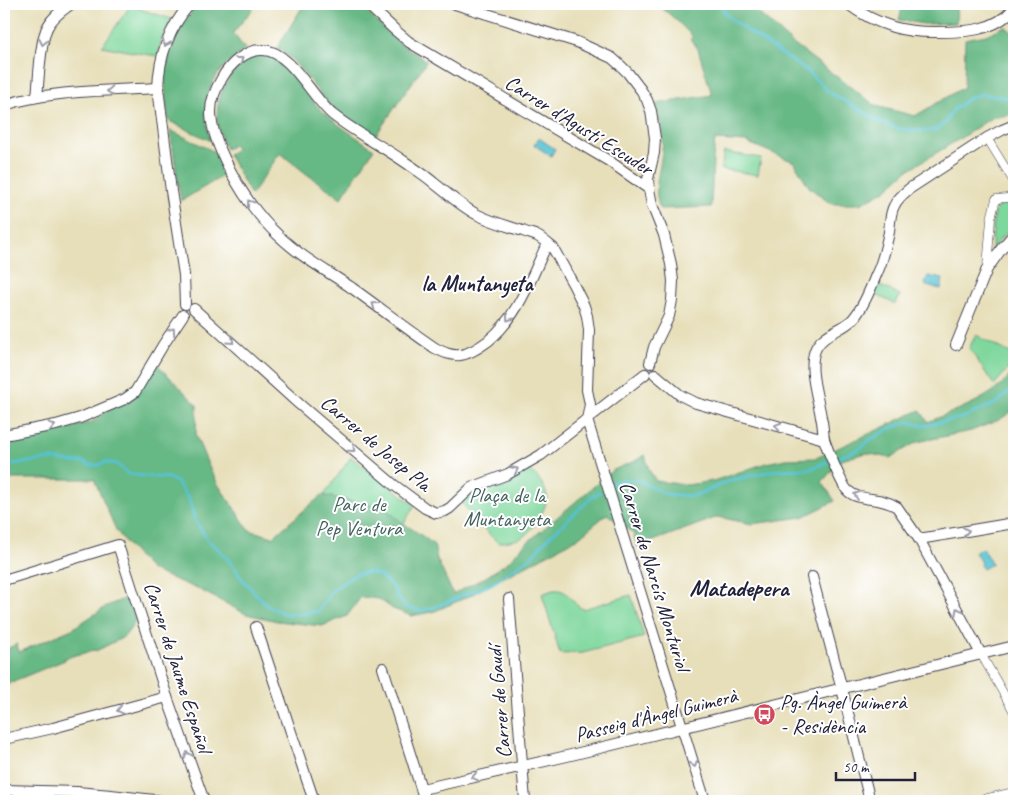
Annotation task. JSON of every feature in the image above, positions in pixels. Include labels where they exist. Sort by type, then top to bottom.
[{"type":"street","points":[[37,97],[42,44],[47,27],[59,13],[71,4]]},
{"type":"street","points":[[183,315],[181,309],[185,304],[184,275],[170,191],[158,75],[163,50],[172,28],[190,4]]},
{"type":"street","name":"Carrer d'Agustí Escuder","points":[[367,4],[409,42],[601,157],[649,189],[652,205],[664,235],[673,281],[669,316],[654,347],[650,363],[644,368],[650,374]]},
{"type":"street","points":[[455,4],[582,44],[612,58],[628,73],[644,95],[652,111],[655,138],[654,153],[648,179],[649,189]]},
{"type":"street","points":[[848,4],[866,16],[894,27],[924,32],[956,32],[983,29],[1004,18],[1014,8]]},
{"type":"street","points":[[261,50],[275,53],[289,64],[330,113],[344,123],[404,161],[462,205],[477,214],[489,220],[537,236],[547,244],[510,318],[491,338],[473,351],[460,355],[450,354],[435,348],[298,252],[266,223],[244,193],[219,146],[210,112],[212,100],[219,84],[236,62],[248,53],[261,50]]},
{"type":"street","points":[[4,105],[37,97],[158,88]]},
{"type":"street","points":[[1014,125],[987,138],[909,189],[899,198],[894,205],[884,255],[861,306],[852,320],[821,342],[816,348],[813,357],[815,386],[824,439],[844,487],[858,497],[882,500],[892,504],[904,516],[919,539],[1014,712]]},
{"type":"street","points":[[987,138],[1014,182]]},
{"type":"street","points":[[987,269],[991,219],[996,199],[1014,195]]},
{"type":"street","points":[[956,345],[987,269],[1014,234]]},
{"type":"street","name":"Carrer de Narcís Monturiol","points":[[547,244],[553,248],[584,306],[587,316],[589,330],[587,390],[590,404],[587,420],[705,801]]},
{"type":"street","points":[[183,315],[192,315],[194,309],[191,304],[185,304]]},
{"type":"street","name":"Carrer de Josep Pla","points":[[194,309],[299,404],[394,485],[421,505],[436,513],[450,508],[471,488],[508,474],[532,460],[650,374]]},
{"type":"street","points":[[4,435],[56,425],[80,418],[125,399],[135,392],[183,315]]},
{"type":"street","points":[[650,374],[696,403],[824,439]]},
{"type":"street","points":[[919,539],[1014,523]]},
{"type":"street","name":"Carrer de Jaume Español","points":[[4,580],[118,545],[167,697],[204,801]]},
{"type":"street","points":[[812,577],[870,801]]},
{"type":"street","name":"Carrer de Gaudí","points":[[509,599],[525,801]]},
{"type":"street","points":[[256,627],[314,801]]},
{"type":"street","name":"Passeig d'Àngel Guimerà","points":[[422,789],[682,728],[1014,646]]},
{"type":"street","points":[[383,668],[426,801]]},
{"type":"street","points":[[4,739],[53,728],[167,697]]},
{"type":"street","points":[[4,790],[104,794],[162,801]]},
{"type":"street","points":[[975,801],[1014,792]]},
{"type":"green space","points":[[198,4],[257,4],[233,33],[245,49],[221,70],[211,86],[206,113],[211,141],[169,121],[166,104],[165,88],[168,58],[179,31]]},
{"type":"green space","points":[[304,4],[358,4],[402,45],[427,61],[374,138],[335,110],[291,59],[277,48]]},
{"type":"green space","points":[[657,4],[750,4],[793,44],[876,106],[915,116],[964,87],[965,39],[986,35],[1005,26],[1014,34],[1014,114],[991,118],[908,170],[884,191],[860,204],[831,204],[809,187],[794,162],[746,142],[715,140],[711,207],[660,209],[657,180],[662,151],[662,133],[655,104],[712,95],[698,49],[690,39],[693,37]]},
{"type":"green space","points":[[903,4],[957,4],[956,23],[924,24],[899,20]]},
{"type":"green space","points":[[130,6],[172,19],[163,36],[157,56],[102,46]]},
{"type":"green space","points":[[259,55],[268,56],[278,61],[313,102],[325,113],[345,130],[374,149],[341,198],[280,153],[251,195],[228,154],[236,150],[234,145],[226,149],[221,138],[217,116],[221,93],[232,74],[249,59]]},
{"type":"green space","points":[[170,130],[215,152],[226,174],[181,201]]},
{"type":"green space","points":[[724,152],[761,158],[758,175],[721,169]]},
{"type":"green space","points":[[1014,200],[1014,225],[992,250],[993,221],[998,201]]},
{"type":"green space","points":[[879,285],[900,295],[895,304],[874,294]]},
{"type":"green space","points":[[976,335],[1014,355],[1014,362],[994,385],[969,348]]},
{"type":"green space","points":[[154,361],[197,405],[196,436],[219,486],[249,530],[273,537],[322,495],[384,508],[434,545],[437,559],[453,594],[486,577],[508,562],[522,547],[613,470],[645,455],[649,470],[656,481],[687,485],[713,481],[766,463],[786,459],[816,458],[920,410],[928,422],[977,401],[995,390],[1014,370],[1014,410],[999,420],[971,431],[917,442],[890,458],[866,453],[841,460],[822,482],[835,501],[803,517],[752,524],[718,517],[637,547],[633,533],[607,514],[578,538],[467,597],[435,611],[412,616],[393,609],[379,599],[361,597],[347,616],[322,626],[277,621],[246,614],[200,590],[151,570],[116,530],[94,479],[4,479],[4,441],[59,431],[92,422],[138,387]]},
{"type":"green space","name":"Parc de Pep Ventura","points":[[351,457],[415,505],[388,549],[310,601],[245,531],[272,540],[322,498]]},
{"type":"green space","name":"Plaça de la Muntanyeta","points":[[524,465],[542,484],[546,492],[546,503],[540,517],[525,535],[519,539],[498,543],[477,522],[459,499]]},
{"type":"green space","points":[[553,590],[563,591],[583,609],[631,595],[644,637],[583,653],[560,654],[542,594]]},
{"type":"green space","points":[[128,597],[136,621],[125,636],[96,651],[65,658],[65,660],[4,685],[4,650],[17,644],[19,652],[72,629],[107,606]]},
{"type":"green space","points":[[4,795],[77,798],[94,801],[4,801]]},
{"type":"water","points":[[539,138],[555,149],[551,156],[534,145]]},
{"type":"water","points":[[928,276],[943,279],[941,289],[926,286],[925,282]]},
{"type":"water","points":[[983,548],[992,564],[983,569],[975,552]]},
{"type":"waterway","points":[[720,4],[733,21],[807,71],[829,92],[876,120],[900,129],[936,130],[945,123],[953,110],[969,98],[981,94],[1014,99]]},
{"type":"waterway","points":[[838,458],[859,449],[891,428],[909,422],[923,426],[965,417],[998,402],[1014,387]]},
{"type":"waterway","points":[[4,465],[52,459],[84,462],[89,465],[99,465],[105,462],[117,464],[128,474],[169,478],[177,482],[189,500],[195,520],[208,541],[233,565],[242,579],[268,606],[285,614],[318,611],[333,590],[356,574],[370,572],[381,576],[395,590],[397,597],[407,608],[422,611],[438,606],[491,584],[530,558],[549,537],[599,492]]},
{"type":"waterway","points":[[610,484],[624,479],[641,481],[665,494],[694,496],[732,480],[776,470],[810,469],[827,462]]},
{"type":"place","name":"Pg. Àngel Guimerà - Residència","points":[[764,714]]},
{"type":"district","name":"la Muntanyeta","points":[[477,283]]},
{"type":"district","name":"Matadepera","points":[[739,588]]}]
